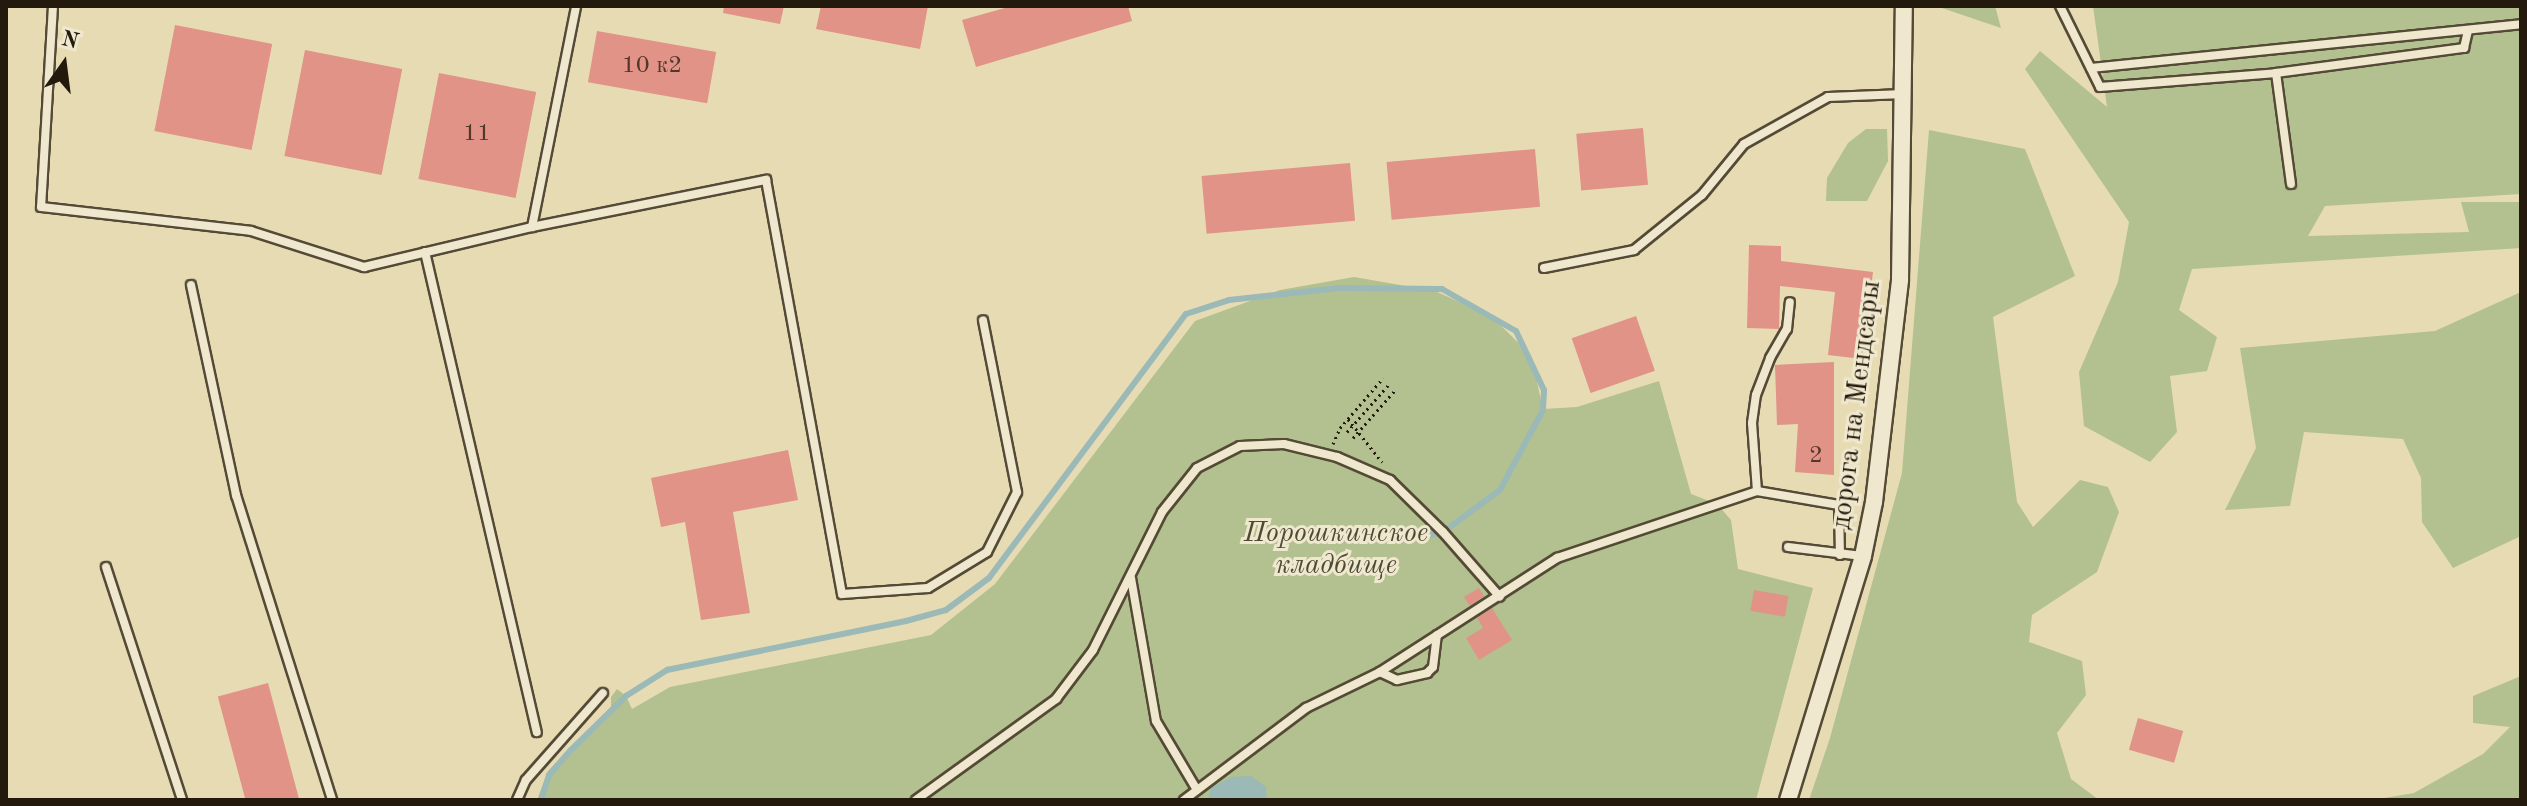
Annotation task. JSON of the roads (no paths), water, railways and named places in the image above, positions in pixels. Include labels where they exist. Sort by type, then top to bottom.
[{"type":"street","name":"дорога на Мендсары","points":[[1788,800],[1863,556],[1874,502],[1900,280],[1904,6]]},
{"type":"lane","points":[[53,6],[41,207],[251,231],[364,267],[532,227],[766,180],[842,594],[928,588],[987,552],[1017,492],[983,320]]},
{"type":"lane","points":[[532,227],[576,6]]},
{"type":"lane","points":[[2060,6],[2100,87],[2276,73],[2464,48],[2468,30]]},
{"type":"lane","points":[[2091,68],[2521,24]]},
{"type":"lane","points":[[2276,73],[2291,184]]},
{"type":"lane","points":[[1544,268],[1634,250],[1702,195],[1744,144],[1828,97],[1904,94]]},
{"type":"lane","points":[[425,252],[537,732]]},
{"type":"lane","points":[[191,285],[236,495],[332,800]]},
{"type":"lane","points":[[1757,491],[1752,423],[1756,395],[1770,358],[1787,329],[1790,302]]},
{"type":"lane","points":[[916,800],[1056,699],[1093,650],[1162,512],[1197,468],[1240,446],[1284,444],[1337,457],[1390,480],[1443,532],[1500,597]]},
{"type":"lane","points":[[1184,800],[1306,708],[1380,672],[1557,558],[1757,491],[1839,505],[1840,555]]},
{"type":"lane","points":[[1788,547],[1863,556]]},
{"type":"lane","points":[[106,567],[182,800]]},
{"type":"lane","points":[[1131,578],[1156,721],[1197,790]]},
{"type":"lane","points":[[1380,672],[1397,680],[1427,673],[1433,667],[1437,635]]},
{"type":"lane","points":[[517,800],[526,780],[603,693]]},
{"type":"water","points":[[1251,776],[1266,787],[1267,800],[1208,800],[1211,788],[1231,777]]},
{"type":"waterway","points":[[541,800],[549,775],[571,750],[626,696],[667,670],[946,610],[989,578],[1186,314],[1229,300],[1339,288],[1442,289],[1516,331],[1544,390],[1543,410],[1500,490],[1443,532],[1421,537]]},
{"type":"park label","name":"Порошкинское кладбище","points":[[1336,550]]}]
